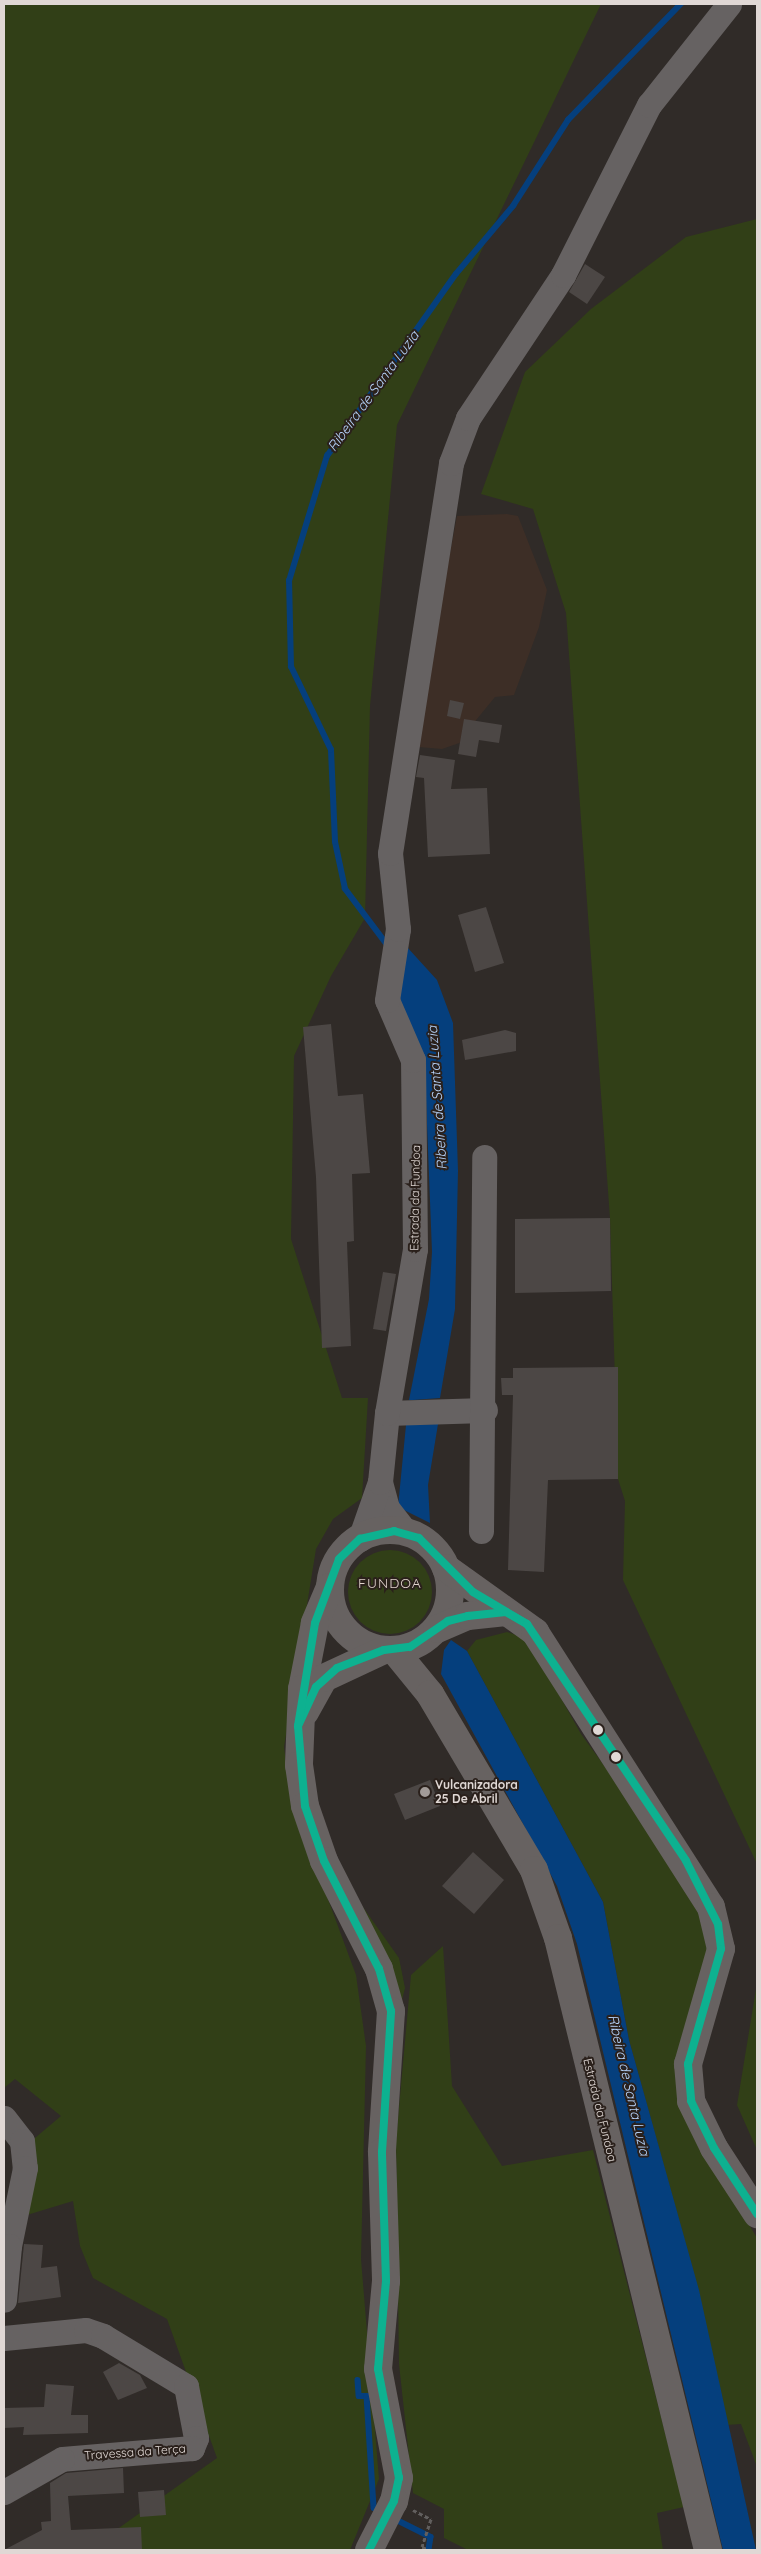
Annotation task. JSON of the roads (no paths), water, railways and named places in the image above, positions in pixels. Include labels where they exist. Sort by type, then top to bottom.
[{"type":"main road","points":[[369,2550],[394,2501],[399,2478],[378,2369],[386,2282],[382,2152],[391,2011],[379,1969],[324,1861],[305,1806],[298,1726],[315,1623],[339,1559],[360,1539],[400,1532],[430,1546],[446,1568],[506,1612],[527,1624],[541,1641],[686,1862],[718,1924],[721,1949],[688,2064],[691,2101],[714,2148],[757,2214]]},
{"type":"main road","points":[[430,1694],[437,1628],[450,1594],[446,1568]]},
{"type":"main road","points":[[330,1587],[333,1610],[345,1630],[362,1644],[389,1650]]},
{"type":"main road","points":[[298,1726],[324,1678],[437,1628],[506,1612]]},
{"type":"main road","name":"Estrada da Fundoa","points":[[389,1650],[430,1694],[534,1870],[558,1938],[708,2550]]},
{"type":"street","name":"Estrada da Fundoa","points":[[380,1482],[397,1413],[414,1258],[417,1201],[413,1060],[387,1000],[398,929],[390,853],[451,463],[468,418],[563,275],[649,105],[729,4]]},
{"type":"street","points":[[481,1531],[485,1410],[484,1157]]},
{"type":"street","points":[[397,1413],[485,1410]]},
{"type":"street","points":[[380,1482],[386,1508],[400,1532]]},
{"type":"street","points":[[360,1539],[380,1482]]},
{"type":"street","points":[[4,2118],[22,2141],[25,2168],[9,2246],[4,2300]]},
{"type":"street","name":"Travessa da Terça","points":[[4,2338],[69,2330],[103,2336],[186,2386],[196,2438],[192,2448],[62,2459],[4,2492]]},
{"type":"water","points":[[407,947],[437,980],[453,1023],[458,1171],[455,1309],[440,1398],[413,1400],[409,1400],[429,1299],[432,1252],[425,1073],[398,993]]},
{"type":"water","points":[[438,1424],[428,1485],[430,1523],[398,1507],[406,1425]]},
{"type":"water","points":[[451,1640],[467,1651],[603,1902],[629,2040],[699,2290],[756,2550],[723,2550],[577,1944],[557,1886],[441,1674],[444,1650]]},
{"type":"waterway","name":"Ribeira de Santa Luzia","points":[[387,945],[345,889],[335,842],[331,750],[291,667],[289,581],[327,456],[456,274],[513,206],[568,120],[681,4]]},
{"type":"waterway","points":[[358,2380],[359,2396],[367,2396],[374,2508],[380,2511]]},
{"type":"waterway","points":[[393,2518],[431,2537],[429,2550]]},
{"type":"place","name":"Vulcanizadora 25 De Abril","points":[[425,1792]]},
{"type":"district","name":"FUNDOA","points":[[390,1583]]}]
